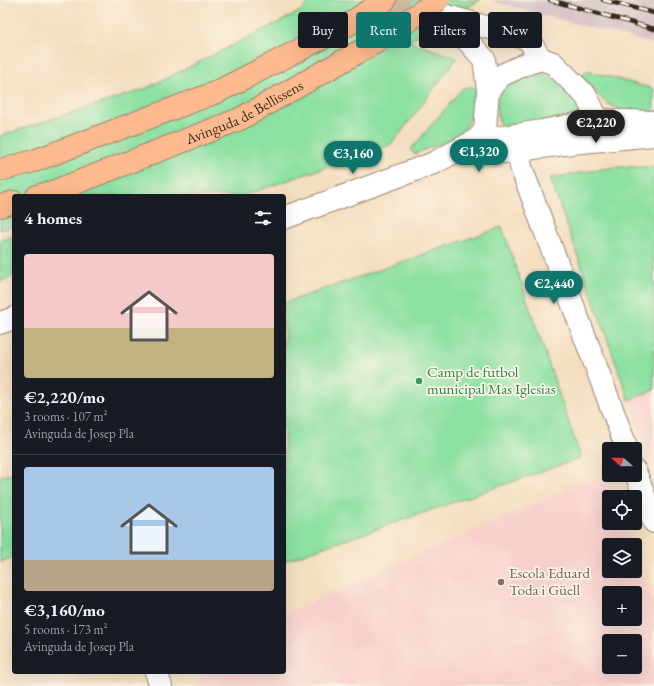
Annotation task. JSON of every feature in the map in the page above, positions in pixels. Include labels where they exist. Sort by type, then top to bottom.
[{"type":"main road","name":"Avinguda de Bellissens","points":[[0,170],[34,160],[217,92],[346,26],[385,0]]},
{"type":"main road","name":"Avinguda de Bellissens","points":[[44,194],[240,119],[385,37],[438,0]]},
{"type":"main road","points":[[0,206],[12,203]]},
{"type":"street","points":[[286,217],[434,163],[476,141],[486,131],[488,90],[484,59],[444,15],[528,39],[541,59]]},
{"type":"street","points":[[488,90],[502,75],[541,59],[553,63],[586,96],[598,120]]},
{"type":"street","points":[[572,143],[598,120]]},
{"type":"street","points":[[476,141],[542,131],[598,120],[654,122]]},
{"type":"street","points":[[434,163],[572,143],[654,135]]},
{"type":"street","points":[[518,150],[521,167],[624,442]]},
{"type":"street","points":[[0,323],[12,319]]},
{"type":"street","points":[[639,482],[654,522]]},
{"type":"street","points":[[157,674],[161,686]]},
{"type":"shaded area","points":[[489,0],[654,0],[654,44],[542,15],[542,12],[531,12]]},
{"type":"shaded area","points":[[654,390],[654,468],[629,400]]},
{"type":"shaded area","name":"Escola Eduard Toda i Güell","points":[[602,474],[602,482],[608,482],[611,490],[602,490],[602,530],[626,530],[628,538],[602,538],[602,578],[642,578],[642,574],[654,606],[654,686],[202,686],[198,674],[286,674],[286,613]]},
{"type":"green space","points":[[311,0],[480,0],[459,12],[419,12],[419,35],[411,40],[411,12],[356,12],[356,48],[411,48],[411,42],[419,45],[419,48],[429,48],[457,58],[392,144],[249,194],[12,194],[12,227],[0,230],[0,136],[145,89],[298,12],[298,48],[348,48],[348,12],[299,12]]},
{"type":"green space","points":[[537,71],[555,80],[564,87],[572,95],[582,111],[582,115],[501,126],[497,101],[501,90],[505,84],[513,78]]},
{"type":"green space","points":[[588,71],[654,89],[654,113],[629,111],[612,106],[598,95],[582,75]]},
{"type":"green space","points":[[473,87],[477,91],[476,110],[464,129],[449,140],[414,154],[411,149],[463,88]]},
{"type":"green space","points":[[615,167],[654,167],[654,390],[629,400],[550,178]]},
{"type":"green space","name":"Camp de futbol municipal Mas Iglesias","points":[[502,227],[581,458],[286,560],[286,302]]},
{"type":"green space","points":[[12,237],[12,277],[0,281],[0,240]]},
{"type":"green space","points":[[12,474],[12,558],[0,562],[0,476]]},
{"type":"tunnel","points":[[387,0],[432,12]]},
{"type":"railway","points":[[550,0],[654,29]]},
{"type":"railway","points":[[603,0],[654,13]]},
{"type":"place","name":"Camp de futbol municipal Mas Iglesias","points":[[419,381]]},
{"type":"place","name":"Escola Eduard Toda i Güell","points":[[501,582]]}]
